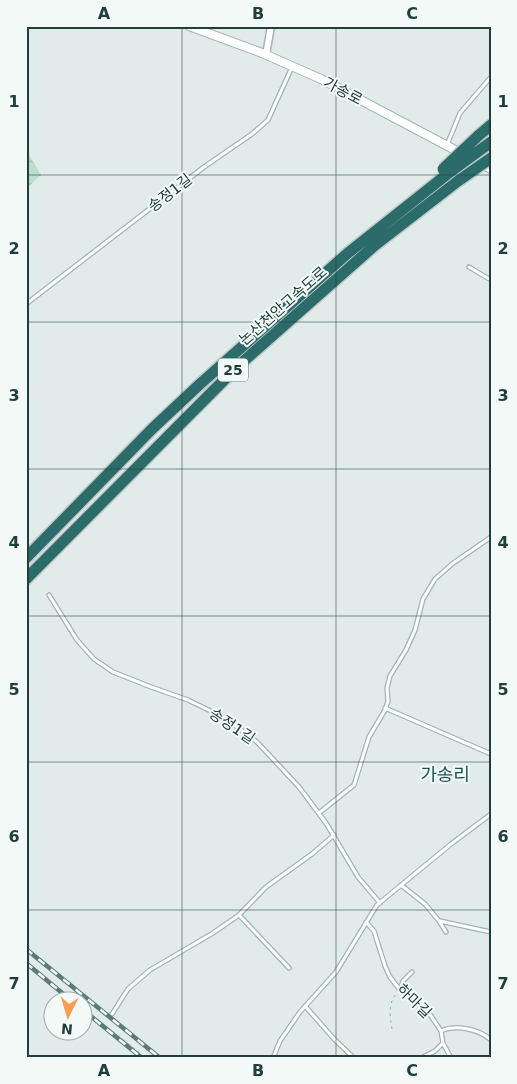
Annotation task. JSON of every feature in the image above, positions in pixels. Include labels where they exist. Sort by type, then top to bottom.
[{"type":"highway","points":[[450,174],[478,136],[491,125]]},
{"type":"highway","name":"논산천안고속도로","points":[[26,558],[115,466],[200,384],[348,253],[491,142]]},
{"type":"highway","name":"논산천안고속도로","points":[[26,579],[238,366],[374,246],[450,174],[491,158]]},
{"type":"street","name":"가송로","points":[[190,26],[266,55],[321,79],[491,169]]},
{"type":"street","points":[[266,55],[272,26]]},
{"type":"lane","name":"송정1길","points":[[26,304],[268,120],[292,66]]},
{"type":"lane","points":[[447,146],[460,113],[491,77]]},
{"type":"lane","points":[[469,267],[491,280]]},
{"type":"lane","points":[[319,813],[354,784],[369,737],[388,701],[387,688],[390,676],[406,650],[415,630],[423,600],[435,579],[452,564],[491,537]]},
{"type":"lane","name":"송정1길","points":[[49,595],[78,640],[94,659],[113,672],[188,700],[225,718],[257,742],[299,787],[319,813],[358,877],[380,903]]},
{"type":"lane","points":[[385,708],[491,754]]},
{"type":"lane","points":[[273,1058],[280,1041],[304,1006],[336,972],[377,905],[451,844],[491,814]]},
{"type":"lane","points":[[112,1014],[128,989],[150,970],[214,933],[239,915],[266,886],[312,854],[334,835]]},
{"type":"lane","points":[[402,885],[425,904],[446,932]]},
{"type":"lane","points":[[239,915],[289,968]]},
{"type":"lane","points":[[439,921],[491,932]]},
{"type":"lane","name":"하마길","points":[[366,922],[374,931],[390,977],[400,990],[427,1010],[441,1031],[455,1028],[471,1030],[491,1040]]},
{"type":"lane","points":[[400,990],[403,981],[412,972]]},
{"type":"lane","points":[[304,1006],[354,1058]]},
{"type":"lane","points":[[441,1031],[443,1043],[451,1058]]},
{"type":"lane","points":[[421,1058],[435,1051],[443,1043]]},
{"type":"path","points":[[26,962],[64,992]]},
{"type":"path","points":[[392,1029],[391,1006],[393,997],[400,990]]},
{"type":"path","points":[[92,1015],[146,1058]]},
{"type":"green space","points":[[26,150],[41,175],[26,189]]},
{"type":"railway","points":[[26,949],[160,1058]]},
{"type":"railway","points":[[26,963],[61,992]]},
{"type":"railway","points":[[92,1017],[142,1058]]},
{"type":"district","name":"가송리","points":[[445,774]]}]
